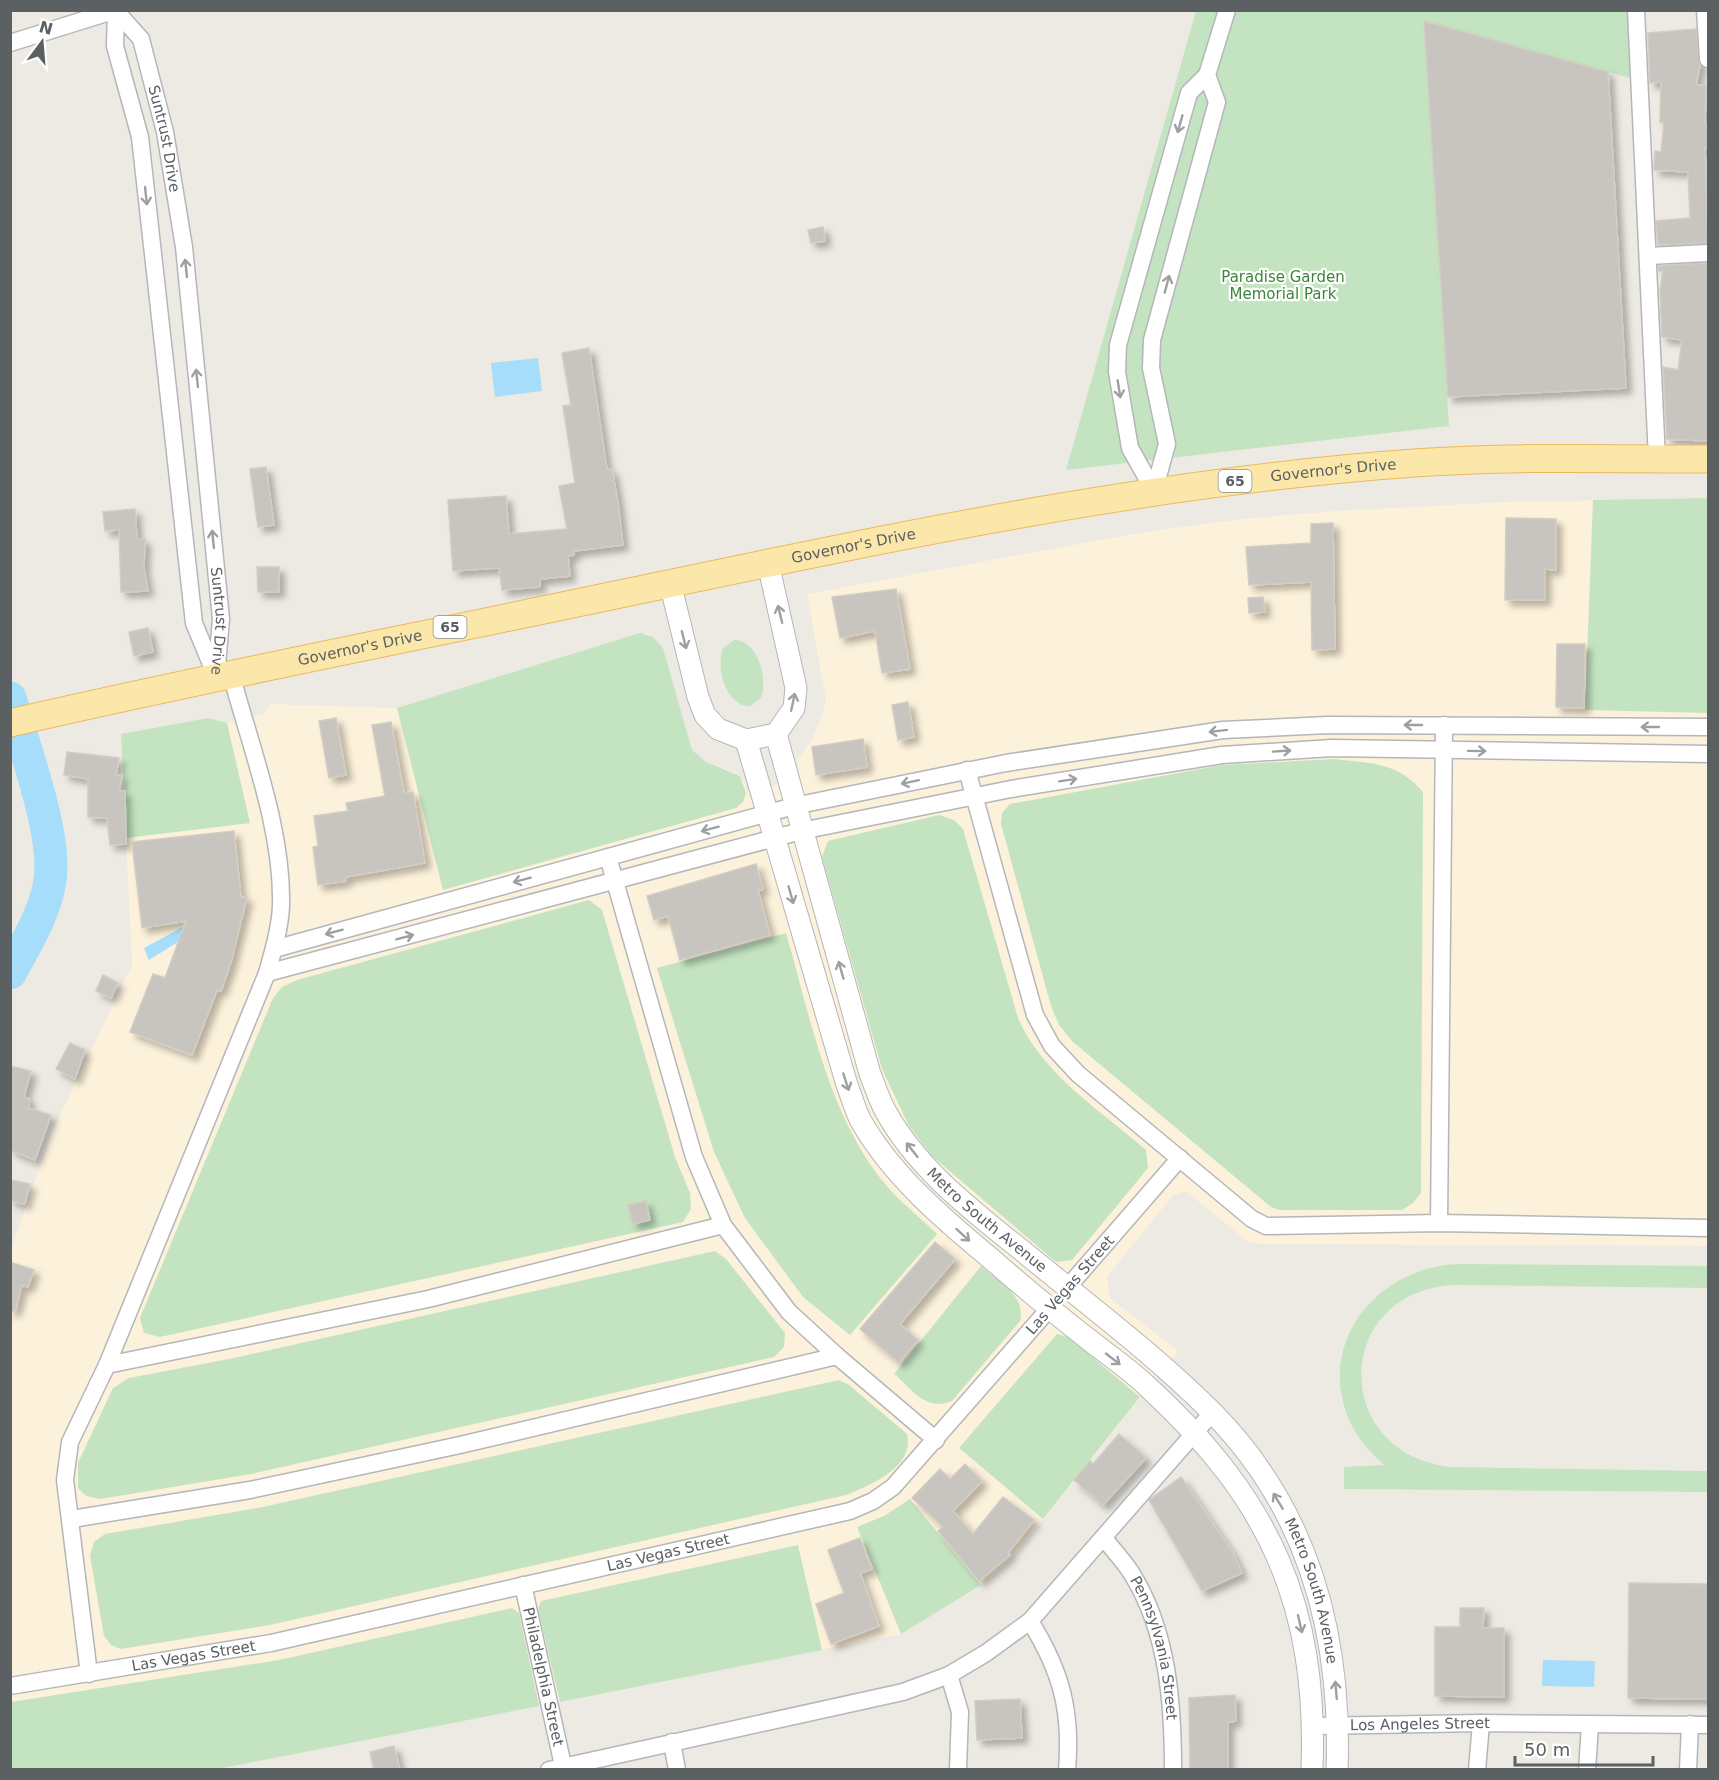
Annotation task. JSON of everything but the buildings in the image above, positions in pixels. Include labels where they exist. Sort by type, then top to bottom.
[{"type":"main road","name":"Governor's Drive","points":[[10,723],[224,676],[980,520],[1154,491],[1413,463],[1516,459],[1708,459]]},
{"type":"street","points":[[10,43],[116,10]]},
{"type":"street","name":"Suntrust Drive","points":[[116,10],[141,39],[165,132],[184,247],[221,619],[224,676]]},
{"type":"street","name":"Suntrust Drive","points":[[116,10],[115,46],[140,137],[194,623],[224,676]]},
{"type":"street","points":[[1154,491],[1130,448],[1117,372],[1118,345],[1189,93],[1208,75],[1227,10]]},
{"type":"street","points":[[1636,10],[1657,459]]},
{"type":"street","points":[[1705,10],[1708,59]]},
{"type":"street","points":[[1154,491],[1167,444],[1151,368],[1152,340],[1217,102],[1208,75]]},
{"type":"street","points":[[1648,256],[1708,253]]},
{"type":"street","points":[[670,583],[698,697],[705,715],[718,729],[746,740],[776,734],[794,708],[796,688],[768,563]]},
{"type":"street","points":[[88,1674],[72,1519],[65,1480],[70,1442],[107,1365],[267,973],[281,908],[280,872],[274,834],[224,676]]},
{"type":"street","points":[[274,949],[794,806],[967,770],[1223,730],[1328,725],[1708,727]]},
{"type":"street","points":[[1438,1223],[1444,725]]},
{"type":"street","name":"Metro South Avenue","points":[[776,734],[794,806],[870,1074],[885,1110],[922,1162],[976,1214],[1164,1368],[1212,1413],[1236,1441],[1277,1499],[1306,1553],[1330,1641],[1339,1725],[1337,1770]]},
{"type":"street","name":"Metro South Avenue","points":[[746,740],[847,1085],[861,1121],[904,1180],[962,1235],[1049,1309],[1149,1387],[1195,1432],[1217,1457],[1241,1491],[1269,1537],[1283,1568],[1305,1644],[1314,1726],[1312,1770]]},
{"type":"street","points":[[267,973],[801,831],[974,796],[1222,755],[1332,748],[1708,754]]},
{"type":"street","points":[[967,770],[1035,1015],[1052,1046],[1078,1074],[1252,1219],[1266,1226],[1438,1223],[1708,1228]]},
{"type":"street","points":[[608,857],[694,1157],[723,1226],[789,1312],[936,1440]]},
{"type":"street","name":"Las Vegas Street","points":[[10,1686],[270,1643],[850,1511],[873,1501],[893,1488],[936,1440],[1180,1158]]},
{"type":"street","points":[[107,1365],[428,1299],[723,1226]]},
{"type":"street","points":[[72,1519],[273,1485],[460,1445],[837,1356]]},
{"type":"street","points":[[559,1768],[903,1692],[949,1675],[986,1653],[1030,1621],[1212,1413]]},
{"type":"street","name":"Pennsylvania Street","points":[[1104,1538],[1132,1574],[1154,1620],[1167,1669],[1173,1728],[1173,1770]]},
{"type":"street","name":"Philadelphia Street","points":[[523,1585],[559,1768]]},
{"type":"street","points":[[1030,1621],[1048,1651],[1064,1692],[1067,1770]]},
{"type":"street","points":[[949,1675],[960,1712],[958,1770]]},
{"type":"street","points":[[1477,1770],[1481,1723]]},
{"type":"street","name":"Los Angeles Street","points":[[1314,1726],[1481,1723],[1708,1725]]},
{"type":"street","points":[[1688,1770],[1690,1724]]},
{"type":"street","points":[[1587,1770],[1590,1725]]},
{"type":"street","points":[[672,1742],[676,1770]]},
{"type":"shaded area","points":[[1708,498],[1708,1246],[1264,1244],[1248,1242],[1186,1191],[1173,1195],[1107,1277],[1110,1298],[1178,1351],[1013,1557],[981,1585],[901,1634],[218,1769],[11,1770],[11,1249],[53,1130],[132,965],[121,734],[208,718],[227,723],[264,714],[270,704],[397,708],[647,633],[663,648],[692,750],[706,762],[736,773],[744,782],[747,792],[800,779],[797,761],[811,741],[822,716],[826,700],[807,594],[1138,533],[1241,519],[1336,511],[1505,502]]},
{"type":"green space","name":"Paradise Garden Memorial Park","points":[[1196,11],[1627,11],[1630,78],[1424,22],[1449,426],[1066,470]]},
{"type":"green space","points":[[1708,498],[1708,713],[1585,710],[1593,500]]},
{"type":"green space","points":[[640,633],[653,637],[663,648],[692,750],[706,762],[740,776],[746,793],[743,802],[736,808],[443,890],[397,708]]},
{"type":"green space","points":[[734,640],[749,646],[755,653],[762,671],[761,698],[750,706],[742,705],[735,700],[724,684],[720,665],[721,656],[723,648]]},
{"type":"green space","points":[[208,718],[227,723],[250,823],[126,838],[121,734]]},
{"type":"green space","points":[[1334,759],[1371,763],[1393,769],[1404,775],[1423,792],[1421,1193],[1413,1203],[1402,1210],[1280,1210],[1271,1207],[1073,1042],[1059,1025],[1051,1006],[1001,824],[1002,813],[1010,804],[1222,765]]},
{"type":"green space","points":[[939,815],[954,820],[963,829],[1018,1018],[1029,1038],[1057,1074],[1146,1150],[1148,1168],[1072,1260],[1056,1262],[932,1156],[909,1126],[882,1069],[822,857],[828,841]]},
{"type":"green space","points":[[589,900],[602,910],[675,1157],[690,1193],[691,1209],[683,1222],[160,1337],[144,1333],[140,1318],[273,998],[282,987],[297,980]]},
{"type":"green space","points":[[786,933],[822,1061],[847,1123],[862,1152],[881,1179],[937,1234],[850,1335],[803,1297],[745,1218],[714,1152],[657,968]]},
{"type":"green space","points":[[715,1251],[726,1259],[785,1333],[784,1347],[774,1357],[251,1474],[100,1499],[86,1496],[78,1488],[78,1463],[113,1388],[129,1378],[234,1358]]},
{"type":"green space","points":[[1458,1264],[1708,1266],[1708,1288],[1454,1285],[1414,1294],[1385,1314],[1368,1342],[1361,1373],[1366,1405],[1383,1434],[1411,1456],[1451,1467],[1708,1471],[1708,1492],[1344,1489],[1344,1467],[1384,1465],[1366,1447],[1355,1431],[1342,1396],[1340,1367],[1346,1340],[1359,1316],[1378,1295],[1401,1279],[1428,1269]]},
{"type":"green space","points":[[981,1266],[1015,1296],[1021,1312],[1020,1321],[952,1401],[934,1404],[913,1392],[894,1374]]},
{"type":"green space","points":[[1057,1334],[1068,1337],[1140,1397],[1043,1519],[959,1448]]},
{"type":"green space","points":[[839,1380],[849,1385],[907,1434],[908,1446],[898,1465],[889,1473],[846,1495],[270,1625],[121,1649],[111,1645],[104,1636],[90,1556],[94,1542],[105,1534],[258,1508]]},
{"type":"green space","points":[[910,1499],[981,1585],[901,1634],[857,1527],[884,1516]]},
{"type":"green space","points":[[798,1545],[822,1650],[560,1702],[538,1609],[541,1601]]},
{"type":"green space","points":[[512,1608],[519,1613],[539,1706],[218,1769],[11,1769],[11,1702],[279,1660]]},
{"type":"water","points":[[538,358],[542,391],[495,397],[491,363]]},
{"type":"water","points":[[194,921],[189,935],[149,960],[144,948]]},
{"type":"water","points":[[1543,1660],[1595,1661],[1594,1687],[1542,1686]]},
{"type":"waterway","points":[[10,698],[42,805],[51,867],[43,909],[10,973]]}]
